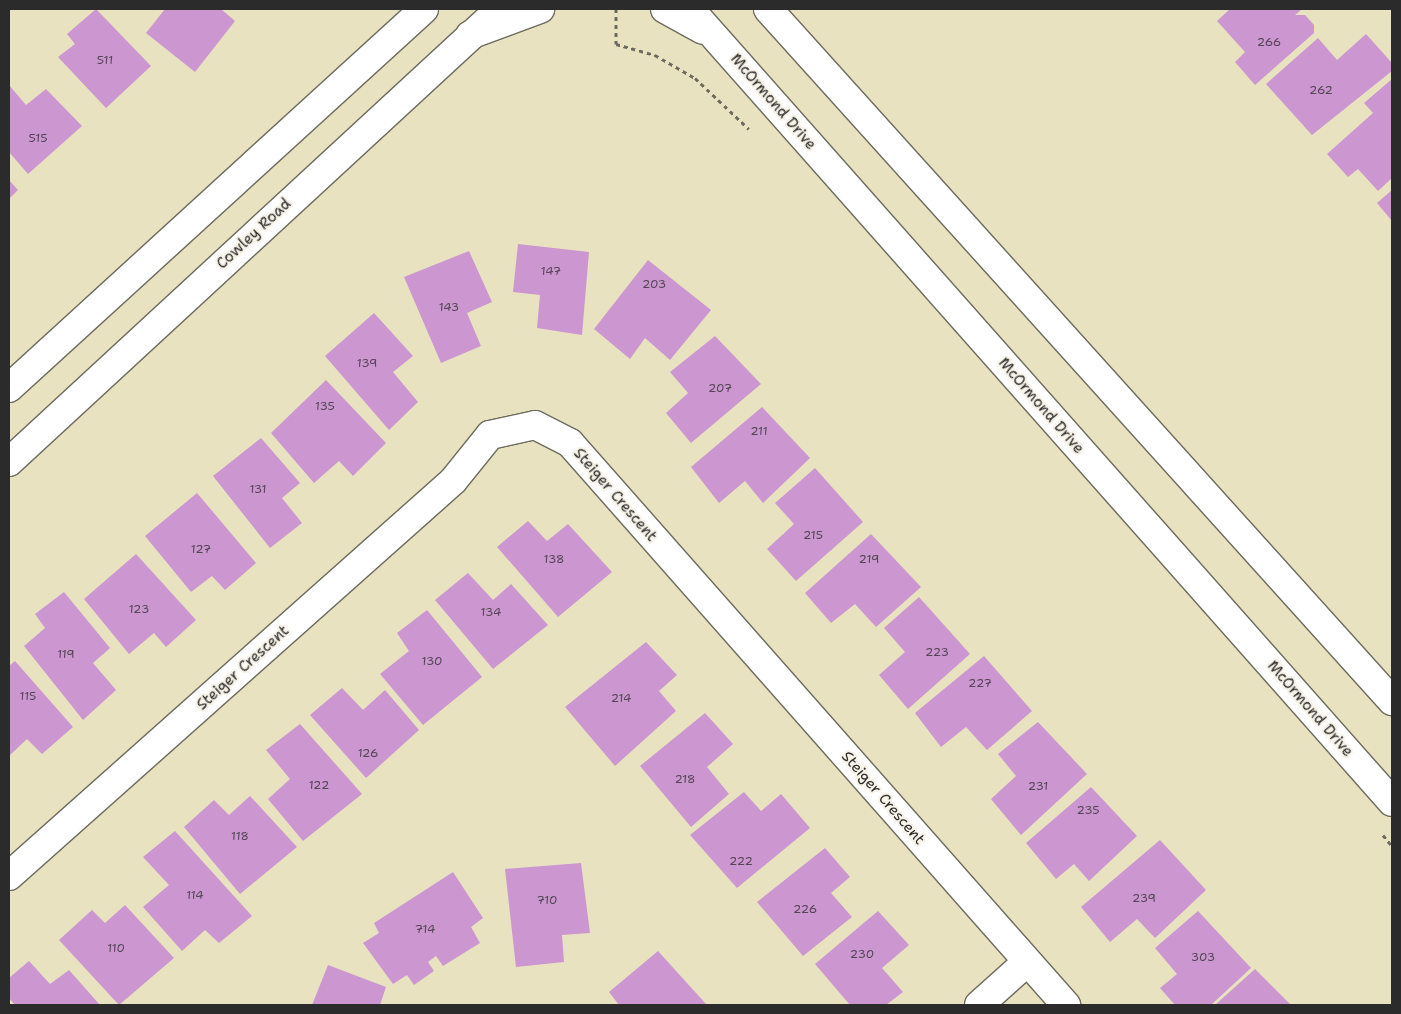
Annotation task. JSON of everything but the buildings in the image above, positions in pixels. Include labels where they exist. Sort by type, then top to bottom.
[{"type":"street","points":[[9,388],[424,9]]},
{"type":"street","name":"Cowley Road","points":[[9,462],[470,35],[502,9]]},
{"type":"street","points":[[470,35],[540,9]]},
{"type":"street","points":[[665,9],[714,36]]},
{"type":"street","name":"McOrmond Drive","points":[[690,9],[1392,802]]},
{"type":"street","points":[[768,9],[1392,701]]},
{"type":"street","name":"Steiger Crescent","points":[[9,876],[453,481],[490,434],[536,425],[570,443],[1066,1005]]},
{"type":"street","points":[[979,1005],[1027,962]]}]
